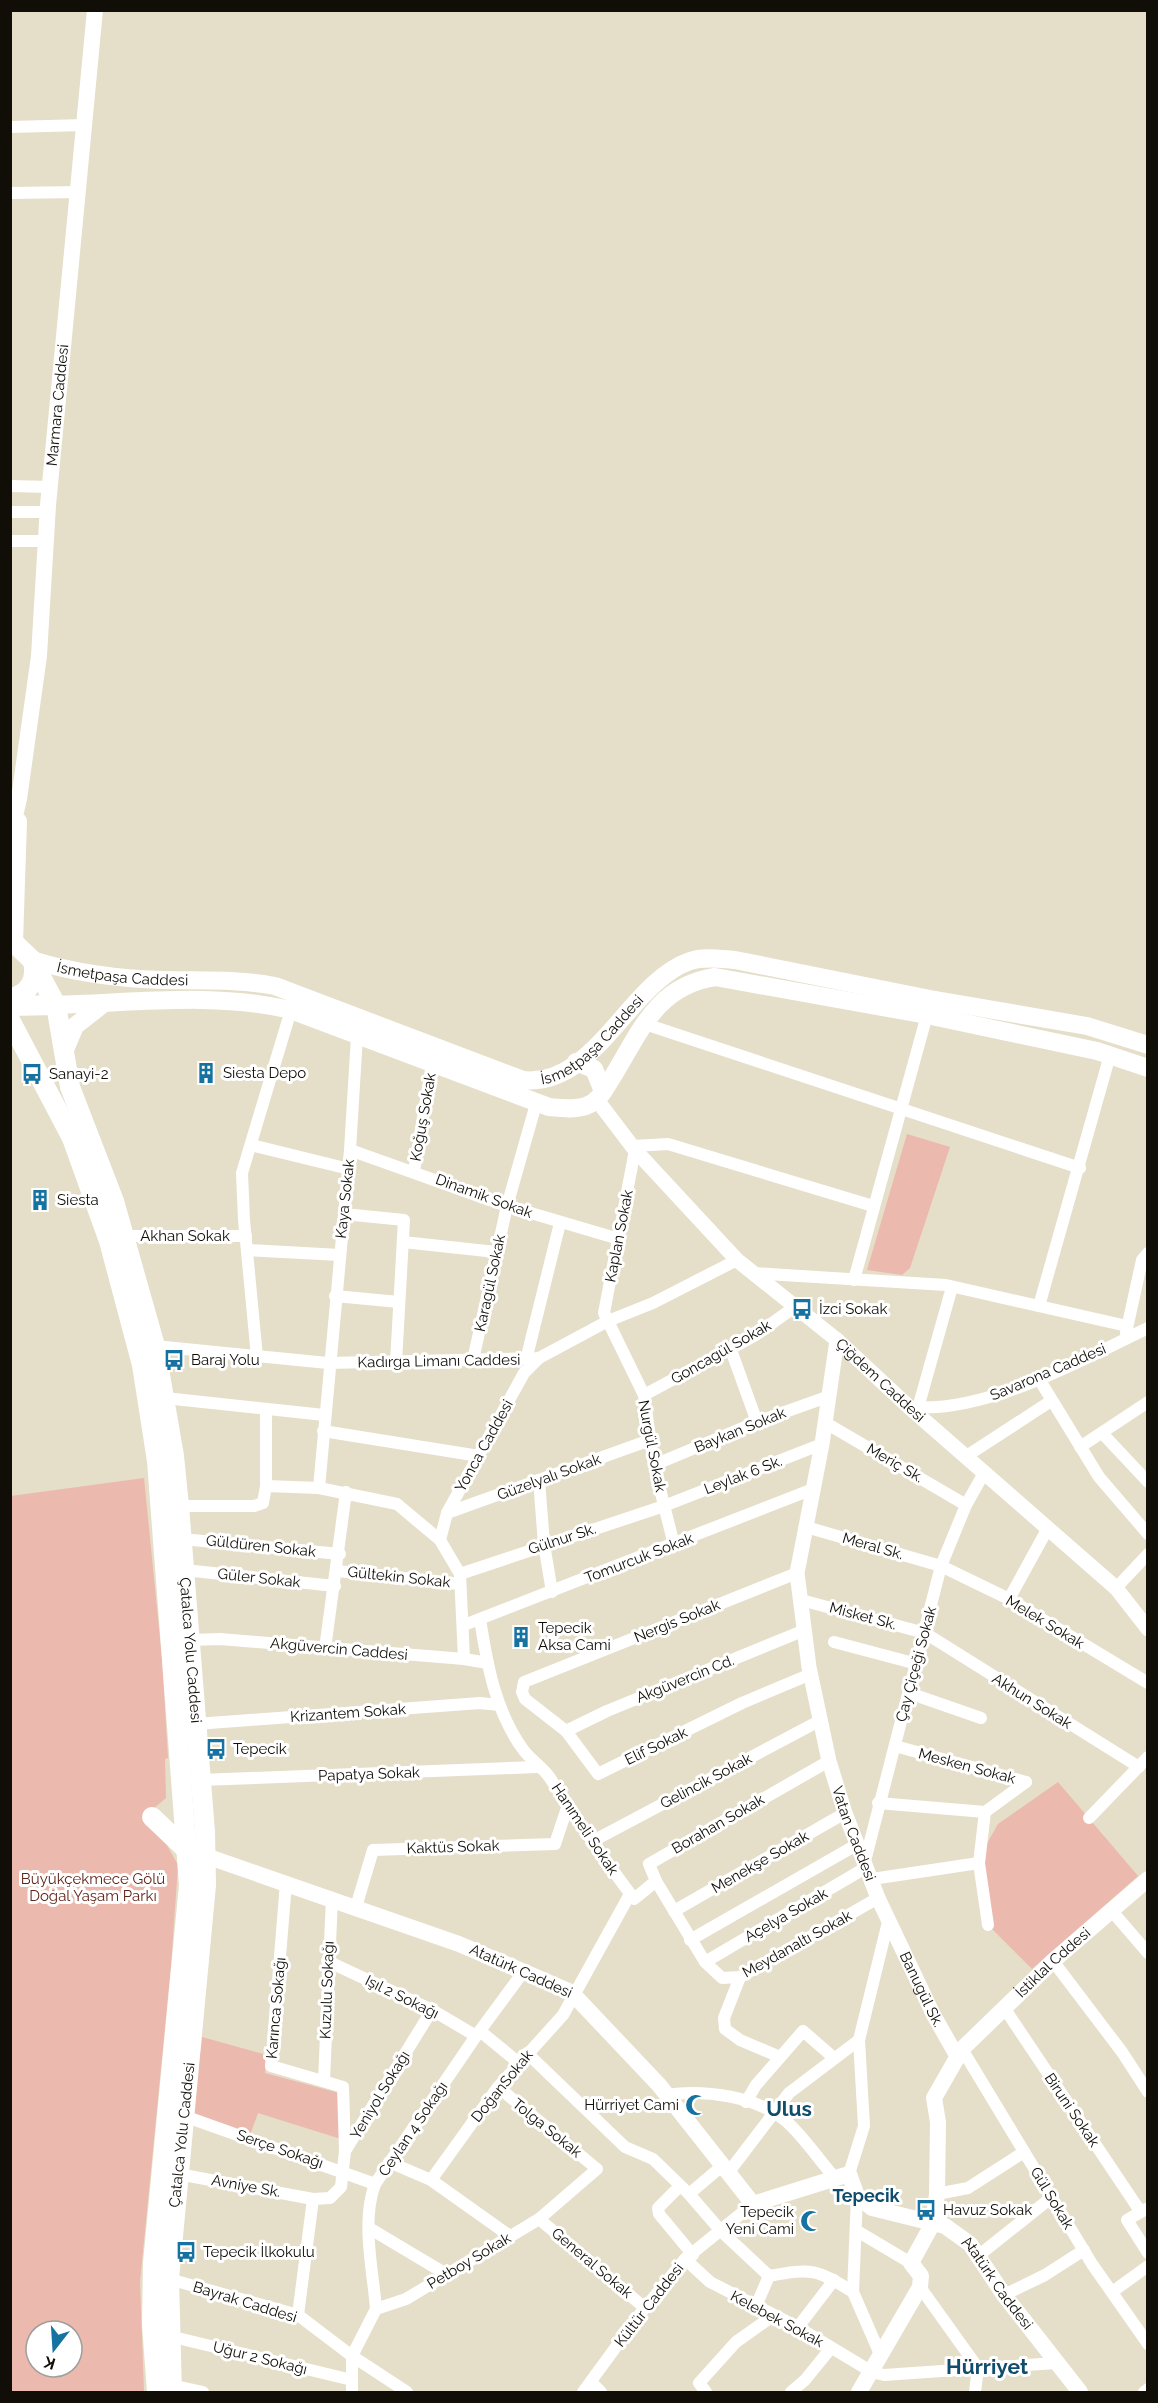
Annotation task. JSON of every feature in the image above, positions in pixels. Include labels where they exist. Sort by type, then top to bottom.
[{"type":"highway","name":"Çatalca Yolu Caddesi","points":[[13,941],[32,960],[56,1005],[66,1072],[75,1104],[125,1236],[155,1346],[165,1398],[179,1506],[201,1780],[197,1855],[187,1916],[153,2263],[152,2325],[167,2390]]},
{"type":"highway","points":[[10,999],[28,990],[33,981],[32,960]]},
{"type":"highway","points":[[10,1006],[56,1005]]},
{"type":"highway","name":"Çatalca Yolu Caddesi","points":[[10,1020],[42,1077],[87,1173],[120,1276],[142,1365],[161,1501],[184,1799],[197,1855],[204,1923],[169,2279],[167,2390]]},
{"type":"highway","points":[[184,1799],[164,1814],[152,1817],[197,1855]]},
{"type":"main road","name":"Marmara Caddesi","points":[[19,799],[39,656],[50,487],[95,10]]},
{"type":"main road","points":[[10,837],[19,799]]},
{"type":"main road","points":[[13,941],[19,799]]},
{"type":"main road","name":"İsmetpaşa Caddesi","points":[[56,1005],[216,1000],[291,1010],[523,1080],[544,1081],[558,1075],[600,1043],[654,984],[690,960],[708,958],[735,960],[787,980],[962,1024],[1110,1055],[1148,1068]]},
{"type":"main road","name":"İsmetpaşa Caddesi","points":[[32,960],[89,973],[163,980],[244,981],[275,986],[353,1028],[432,1064],[536,1104],[569,1108],[585,1106],[600,1096],[645,1024],[672,992],[695,980],[715,977],[787,980],[966,1005],[1118,1034],[1148,1045]]},
{"type":"main road","points":[[163,980],[163,1000]]},
{"type":"main road","points":[[64,1052],[75,1026],[103,1004]]},
{"type":"main road","points":[[962,1024],[966,1005]]},
{"type":"main road","points":[[1110,1055],[1118,1034]]},
{"type":"main road","points":[[576,1062],[594,1069],[600,1096]]},
{"type":"main road","points":[[558,1075],[560,1099],[569,1108]]},
{"type":"main road","name":"Atatürk Caddesi","points":[[197,1855],[332,1898],[459,1944],[575,1995],[666,2095],[753,2204]]},
{"type":"main road","name":"İstiklal Cddesi","points":[[911,2263],[933,2223],[938,2194],[938,2122],[934,2098],[960,2054],[1053,1961],[1148,1879]]},
{"type":"main road","points":[[753,2204],[842,2176],[857,2196]]},
{"type":"main road","name":"Atatürk Caddesi","points":[[857,2196],[872,2208],[933,2223],[958,2234],[970,2244],[1004,2295],[1080,2392]]},
{"type":"main road","points":[[859,2392],[920,2287],[921,2276],[911,2263]]},
{"type":"street","points":[[10,127],[85,125]]},
{"type":"street","points":[[10,193],[78,192]]},
{"type":"street","points":[[10,486],[50,487]]},
{"type":"street","points":[[10,512],[48,513]]},
{"type":"street","points":[[10,541],[46,541]]},
{"type":"street","points":[[257,1357],[242,1173],[291,1010]]},
{"type":"street","points":[[854,1280],[927,1015]]},
{"type":"street","points":[[645,1024],[1080,1168]]},
{"type":"street","name":"Kaya Sokak","points":[[319,1488],[328,1363],[349,1169],[353,1028]]},
{"type":"street","points":[[1039,1306],[1080,1168],[1110,1055]]},
{"type":"street","name":"Koğuş Sokak","points":[[414,1171],[432,1064]]},
{"type":"street","name":"Çiğdem Caddesi","points":[[600,1096],[634,1148],[737,1260],[837,1340],[914,1407],[965,1457],[1116,1588],[1148,1629]]},
{"type":"street","name":"Karagül Sokak","points":[[473,1360],[507,1206],[536,1104]]},
{"type":"street","points":[[634,1148],[668,1144],[873,1206]]},
{"type":"street","points":[[250,1145],[349,1169]]},
{"type":"street","name":"Kaplan Sokak","points":[[608,1322],[604,1313],[634,1148]]},
{"type":"street","name":"Dinamik Sokak","points":[[350,1150],[507,1206],[619,1239]]},
{"type":"street","points":[[344,1214],[404,1220],[396,1362]]},
{"type":"street","points":[[526,1360],[560,1223]]},
{"type":"street","name":"Akhan Sokak","points":[[125,1236],[246,1236]]},
{"type":"street","points":[[403,1242],[496,1252]]},
{"type":"street","name":"Akhan Sokak","points":[[247,1250],[340,1255]]},
{"type":"street","points":[[1124,1340],[1142,1260],[1148,1253]]},
{"type":"street","name":"Kadırga Limanı Caddesi","points":[[155,1346],[328,1363],[526,1360],[539,1358],[737,1260]]},
{"type":"street","points":[[751,1273],[952,1287],[1127,1326]]},
{"type":"street","points":[[914,1407],[952,1287]]},
{"type":"street","points":[[335,1296],[399,1302]]},
{"type":"street","name":"Goncagül Sokak","points":[[644,1395],[731,1350],[795,1306]]},
{"type":"street","name":"Nurgül Sokak","points":[[608,1322],[644,1395],[654,1465],[674,1545]]},
{"type":"street","name":"Savarona Caddesi","points":[[914,1407],[989,1399],[1039,1379],[1148,1328]]},
{"type":"street","name":"Vatan Caddesi","points":[[837,1340],[822,1444],[797,1573],[811,1674],[828,1761],[845,1813],[878,1898],[889,1918]]},
{"type":"street","points":[[731,1350],[757,1422]]},
{"type":"street","name":"Yonca Caddesi","points":[[440,1540],[447,1513],[524,1373],[539,1358]]},
{"type":"street","points":[[1039,1379],[1099,1477],[1148,1534]]},
{"type":"street","name":"Baykan Sokak","points":[[654,1465],[757,1422],[827,1397]]},
{"type":"street","points":[[165,1398],[324,1415]]},
{"type":"street","points":[[965,1457],[1051,1401]]},
{"type":"street","points":[[1080,1447],[1148,1402]]},
{"type":"street","points":[[179,1506],[254,1506],[263,1503],[266,1486],[266,1409]]},
{"type":"street","name":"Meriç Sk.","points":[[824,1422],[966,1505]]},
{"type":"street","points":[[323,1431],[479,1456]]},
{"type":"street","points":[[1102,1433],[1148,1482]]},
{"type":"street","name":"Güzelyalı Sokak","points":[[447,1513],[650,1440]]},
{"type":"street","name":"Leylak 6 Sk.","points":[[664,1506],[822,1444]]},
{"type":"street","name":"Çay Çiçeği Sokak","points":[[868,1869],[878,1803],[917,1664],[941,1566],[966,1505],[984,1473]]},
{"type":"street","points":[[540,1480],[544,1544],[552,1592]]},
{"type":"street","points":[[266,1486],[319,1488],[397,1504],[440,1540],[460,1579],[464,1659]]},
{"type":"street","name":"Tomurcuk Sokak","points":[[464,1625],[813,1489]]},
{"type":"street","points":[[325,1649],[338,1571],[346,1492]]},
{"type":"street","name":"Gülnur Sk.","points":[[460,1579],[544,1544],[664,1506]]},
{"type":"street","name":"Meral Sk.","points":[[806,1527],[941,1566]]},
{"type":"street","points":[[1009,1599],[1048,1528]]},
{"type":"street","name":"Güldüren Sokak","points":[[182,1539],[340,1554]]},
{"type":"street","points":[[1116,1588],[1148,1554]]},
{"type":"street","name":"Melek Sokak","points":[[941,1566],[1009,1599],[1148,1683]]},
{"type":"street","name":"Güler Sokak","points":[[184,1569],[335,1586]]},
{"type":"street","name":"Gültekin Sokak","points":[[338,1571],[460,1579]]},
{"type":"street","name":"Nergis Sokak","points":[[525,1699],[522,1692],[524,1682],[797,1573]]},
{"type":"street","name":"Misket Sk.","points":[[801,1600],[925,1633]]},
{"type":"street","name":"Hanımeli Sokak","points":[[480,1619],[488,1664],[499,1705],[509,1730],[537,1767],[548,1775],[567,1808],[632,1897]]},
{"type":"street","name":"Akgüvercin Cd.","points":[[566,1731],[607,1711],[804,1630]]},
{"type":"street","name":"Akhun Sokak","points":[[925,1633],[1143,1762]]},
{"type":"street","name":"Akgüvercin Caddesi","points":[[189,1640],[220,1639],[464,1659],[488,1664]]},
{"type":"street","points":[[834,1642],[917,1664]]},
{"type":"street","name":"Elif Sokak","points":[[525,1699],[566,1731],[598,1774],[742,1703],[811,1674]]},
{"type":"street","points":[[909,1693],[981,1718]]},
{"type":"street","name":"Krizantem Sokak","points":[[196,1724],[480,1703],[499,1705]]},
{"type":"street","name":"Gelincik Sokak","points":[[591,1842],[821,1720]]},
{"type":"street","name":"Mesken Sokak","points":[[895,1746],[1026,1782],[985,1812]]},
{"type":"street","name":"Borahan Sokak","points":[[656,1881],[649,1864],[828,1761]]},
{"type":"street","points":[[1089,1818],[1143,1762]]},
{"type":"street","name":"Papatya Sokak","points":[[201,1780],[537,1767]]},
{"type":"street","points":[[878,1803],[985,1812],[979,1863],[988,1925]]},
{"type":"street","name":"Kaktüs Sokak","points":[[356,1908],[373,1850],[555,1844],[567,1808]]},
{"type":"street","name":"Menekşe Sokak","points":[[674,1911],[845,1813]]},
{"type":"street","points":[[690,1940],[858,1844]]},
{"type":"street","points":[[868,1869],[979,1863]]},
{"type":"street","name":"Açelya Sokak","points":[[705,1962],[868,1869]]},
{"type":"street","points":[[575,1995],[632,1897],[656,1881]]},
{"type":"street","name":"Meydanaltı Sokak","points":[[656,1881],[690,1940],[705,1962],[722,1978],[740,1977],[878,1898]]},
{"type":"street","name":"Karınca Sokağı","points":[[286,1883],[271,2066],[343,2086],[345,2151]]},
{"type":"street","name":"Kuzulu Sokağı","points":[[324,2081],[327,1961],[332,1898]]},
{"type":"street","points":[[1111,1910],[1148,1953]]},
{"type":"street","points":[[666,2095],[693,2092],[746,2102],[774,2114],[786,2122],[842,2176],[864,2126],[859,2040],[889,1918]]},
{"type":"street","name":"Banugül Sk.","points":[[889,1918],[933,2014],[960,2054]]},
{"type":"street","name":"Işıl 2 Sokağı","points":[[327,1961],[432,2010],[523,2058],[625,2147],[653,2159],[685,2190],[721,2231],[769,2276]]},
{"type":"street","points":[[1053,1961],[1122,2052],[1148,2092]]},
{"type":"street","name":"Ceylan 4 Sokağı","points":[[376,2309],[369,2228],[370,2198],[375,2184],[524,1971]]},
{"type":"street","points":[[740,1977],[724,2018],[725,2029],[740,2040],[780,2057]]},
{"type":"street","name":"DoğanSokak","points":[[431,2180],[498,2087],[563,2014],[575,1995]]},
{"type":"street","name":"Biruni Sokak","points":[[1005,2009],[1144,2210]]},
{"type":"street","name":"Yeniyol Sokağı","points":[[313,2199],[330,2198],[341,2187],[345,2151],[432,2010]]},
{"type":"street","points":[[746,2102],[756,2085],[803,2031],[834,2058]]},
{"type":"street","points":[[685,2190],[725,2169],[796,2087],[859,2040]]},
{"type":"street","name":"Gül Sokak","points":[[960,2054],[1084,2250],[1148,2344]]},
{"type":"street","name":"Tolga Sokak","points":[[498,2087],[597,2169]]},
{"type":"street","name":"Serçe Sokağı","points":[[184,2116],[344,2171],[375,2184]]},
{"type":"street","points":[[938,2194],[968,2188],[1024,2152]]},
{"type":"street","points":[[389,2162],[431,2180],[510,2236]]},
{"type":"street","name":"Petboy Sokak","points":[[376,2309],[406,2298],[539,2219],[597,2169]]},
{"type":"street","name":"Avniye Sk.","points":[[178,2174],[313,2199]]},
{"type":"street","name":"Kelebek Sokak","points":[[685,2190],[658,2208],[659,2214],[710,2282],[798,2327],[872,2372]]},
{"type":"street","points":[[857,2196],[853,2292],[880,2354]]},
{"type":"street","points":[[978,2256],[1052,2197]]},
{"type":"street","points":[[298,2315],[313,2199]]},
{"type":"street","name":"Kültür Caddesi","points":[[587,2387],[645,2308],[689,2257],[753,2204]]},
{"type":"street","points":[[1144,2210],[1127,2220],[1148,2253]]},
{"type":"street","name":"General Sokak","points":[[539,2219],[645,2308]]},
{"type":"street","points":[[369,2228],[446,2274]]},
{"type":"street","points":[[857,2231],[911,2263]]},
{"type":"street","points":[[1004,2295],[1045,2275],[1084,2250]]},
{"type":"street","points":[[1112,2292],[1148,2266]]},
{"type":"street","points":[[756,2306],[769,2276],[801,2270],[817,2271],[853,2292]]},
{"type":"street","name":"Bayrak Caddesi","points":[[169,2279],[298,2315],[352,2356],[407,2392]]},
{"type":"street","points":[[798,2327],[834,2280]]},
{"type":"street","points":[[920,2287],[978,2368],[975,2392]]},
{"type":"street","points":[[352,2386],[352,2356],[376,2309]]},
{"type":"street","points":[[706,2392],[699,2383],[736,2342],[774,2315]]},
{"type":"street","name":"Uğur 2 Sokağı","points":[[168,2336],[352,2386]]},
{"type":"street","points":[[791,2392],[806,2379],[831,2348]]},
{"type":"street","points":[[872,2372],[884,2375],[1056,2363]]},
{"type":"street","points":[[587,2387],[602,2392]]},
{"type":"street","points":[[1144,2392],[1148,2389]]},
{"type":"street","points":[[167,2390],[203,2392]]},
{"type":"green space","points":[[907,1134],[950,1147],[910,1268],[902,1275],[867,1270]]},
{"type":"green space","name":"Büyükçekmece Gölü Doğal Yaşam Parkı","points":[[144,1478],[162,1658],[168,1758],[165,1759],[166,1798],[153,1809],[164,1840],[178,1865],[171,1966],[140,2282],[144,2392],[11,2392],[11,1496]]},
{"type":"green space","points":[[1058,1782],[1138,1876],[1032,1969],[988,1925],[983,1891],[985,1847],[998,1824]]},
{"type":"green space","points":[[202,2037],[267,2055],[265,2073],[339,2093],[341,2139],[258,2113],[250,2135],[193,2114]]},
{"type":"place","name":"Siesta Depo","points":[[206,1073]]},
{"type":"place","name":"Sanayi-2","points":[[32,1074]]},
{"type":"place","name":"Siesta","points":[[40,1200]]},
{"type":"place","name":"İzci Sokak","points":[[802,1309]]},
{"type":"place","name":"Baraj Yolu","points":[[174,1360]]},
{"type":"place","name":"Tepecik Aksa Cami","points":[[521,1637]]},
{"type":"place","name":"Tepecik","points":[[216,1749]]},
{"type":"place","name":"Hürriyet Cami","points":[[696,2105]]},
{"type":"place","name":"Havuz Sokak","points":[[926,2210]]},
{"type":"place","name":"Tepecik Yeni Cami","points":[[811,2221]]},
{"type":"place","name":"Tepecik İlkokulu","points":[[186,2252]]},
{"type":"district","name":"Ulus","points":[[789,2109]]},
{"type":"district","name":"Tepecik","points":[[866,2196]]},
{"type":"district","name":"Hürriyet","points":[[987,2367]]}]
